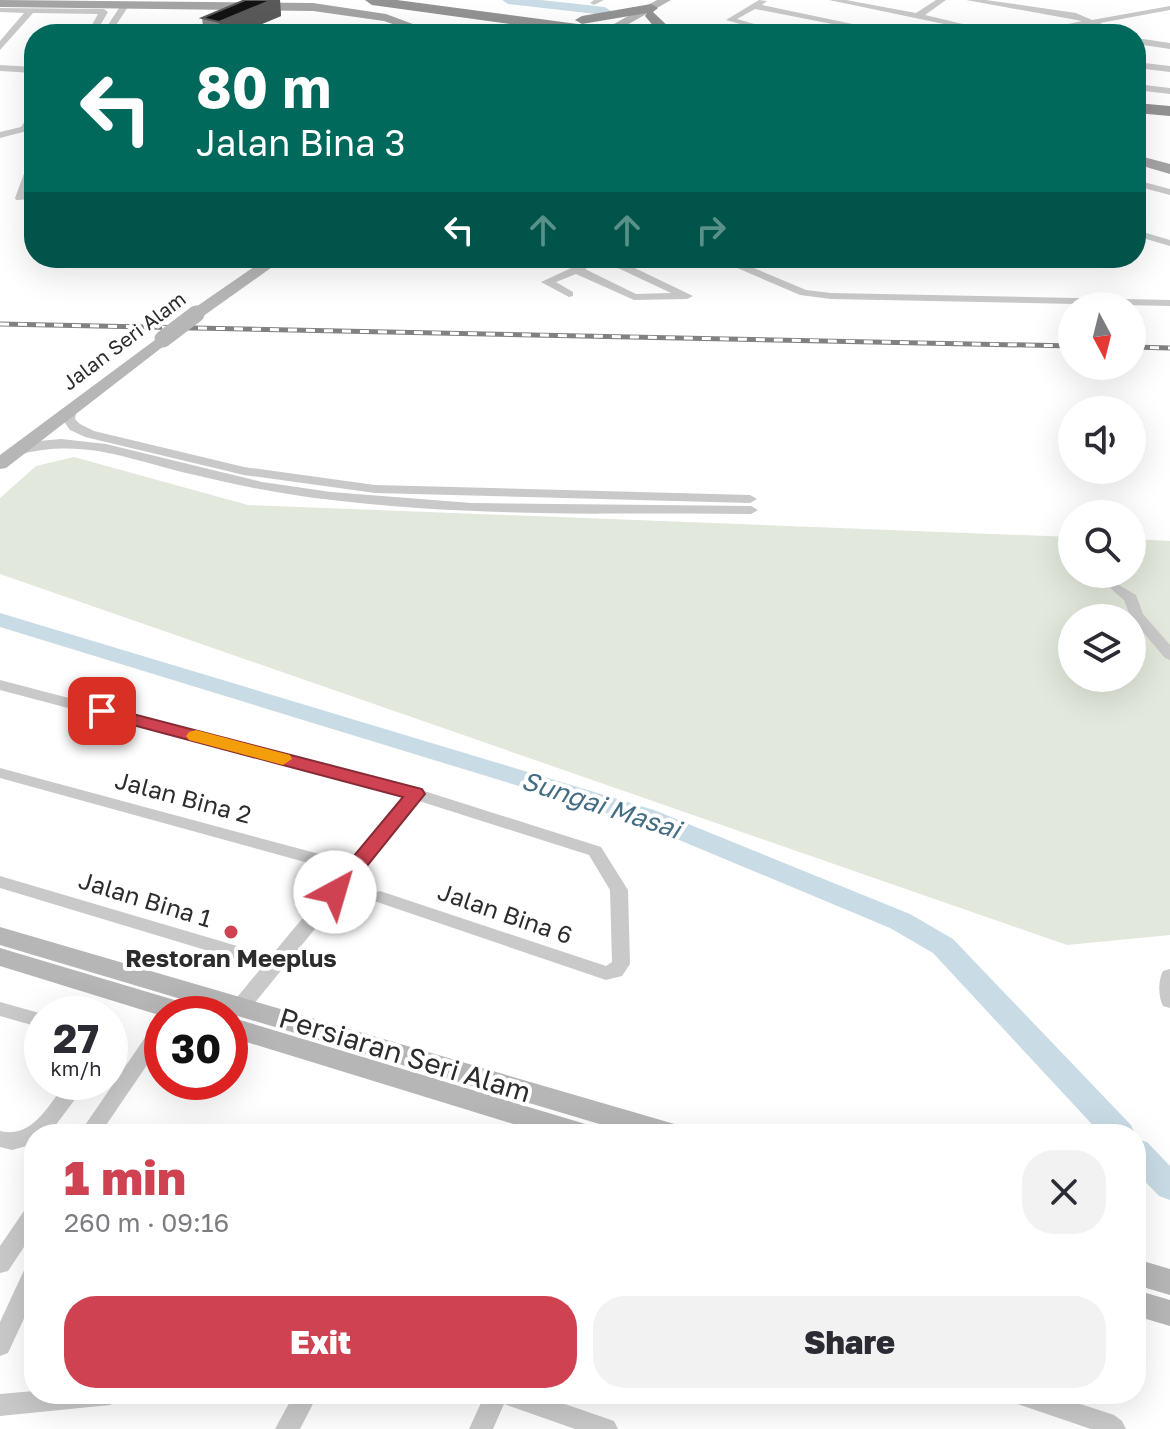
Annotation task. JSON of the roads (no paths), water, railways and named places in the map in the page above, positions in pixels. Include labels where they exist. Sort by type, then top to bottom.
[{"type":"highway","points":[[347,0],[442,24]]},
{"type":"highway","points":[[371,0],[538,24]]},
{"type":"highway","points":[[371,0],[497,24]]},
{"type":"highway","points":[[386,9],[465,24]]},
{"type":"highway","points":[[474,15],[571,20],[652,12],[661,24]]},
{"type":"highway","points":[[1146,109],[1170,111]]},
{"type":"highway","points":[[1146,115],[1170,117]]},
{"type":"main road","points":[[652,12],[665,0]]},
{"type":"main road","points":[[629,24],[680,0]]},
{"type":"main road","points":[[0,3],[178,2],[343,10],[404,24]]},
{"type":"main road","points":[[1146,162],[1170,169]]},
{"type":"main road","name":"Jalan Seri Alam","points":[[0,464],[8,449],[247,268]]},
{"type":"main road","name":"Jalan Seri Alam","points":[[188,313],[261,268]]},
{"type":"main road","name":"Jalan Seri Alam","points":[[8,449],[71,408],[156,337]]},
{"type":"main road","name":"Persiaran Seri Alam","points":[[0,936],[144,998]]},
{"type":"main road","name":"Persiaran Seri Alam","points":[[0,957],[144,1002]]},
{"type":"main road","name":"Persiaran Seri Alam","points":[[248,1020],[553,1124]]},
{"type":"main road","name":"Persiaran Seri Alam","points":[[248,1020],[634,1124]]},
{"type":"street","points":[[739,24],[730,20],[765,0]]},
{"type":"street","points":[[833,0],[958,24]]},
{"type":"street","points":[[918,16],[942,0]]},
{"type":"street","points":[[970,0],[1058,13],[1096,24]]},
{"type":"street","points":[[114,24],[130,4]]},
{"type":"street","points":[[120,24],[130,4]]},
{"type":"street","points":[[754,6],[845,24]]},
{"type":"street","points":[[1083,24],[1170,8]]},
{"type":"street","points":[[0,10],[101,11],[104,14],[98,24]]},
{"type":"street","points":[[0,47],[30,11]]},
{"type":"street","points":[[1146,42],[1170,46]]},
{"type":"street","points":[[1146,66],[1170,69]]},
{"type":"street","points":[[0,68],[24,69]]},
{"type":"street","points":[[1146,88],[1170,91]]},
{"type":"street","points":[[0,135],[24,129]]},
{"type":"street","points":[[1146,185],[1170,192]]},
{"type":"street","points":[[1146,236],[1170,243]]},
{"type":"street","points":[[569,294],[547,282],[575,269],[634,297],[687,296],[625,268]]},
{"type":"street","points":[[744,268],[804,293],[831,296],[1170,303]]},
{"type":"street","points":[[8,449],[42,442],[70,441],[237,482],[394,503],[750,504],[375,489],[244,471],[90,434],[75,427],[68,419],[71,408]]},
{"type":"street","points":[[1117,588],[1131,598],[1136,615],[1170,655]]},
{"type":"street","points":[[0,685],[415,794],[248,999]]},
{"type":"street","name":"Jalan Bina 2","points":[[0,773],[353,869]]},
{"type":"street","name":"Jalan Bina 6","points":[[380,897],[606,973],[615,971],[621,964],[619,890],[595,851],[415,794]]},
{"type":"street","name":"Jalan Bina 1","points":[[0,882],[275,964]]},
{"type":"street","points":[[1170,976],[1170,1001]]},
{"type":"street","points":[[0,1009],[24,1016]]},
{"type":"street","points":[[96,1124],[144,1058]]},
{"type":"street","points":[[44,1124],[63,1100]]},
{"type":"street","points":[[0,1139],[12,1142],[24,1139]]},
{"type":"street","points":[[0,1264],[24,1229]]},
{"type":"street","points":[[0,1346],[24,1294]]},
{"type":"street","points":[[0,1405],[24,1403]]},
{"type":"street","points":[[287,1429],[301,1404]]},
{"type":"street","points":[[481,1429],[492,1404]]},
{"type":"street","points":[[534,1404],[606,1429]]},
{"type":"street","points":[[1048,1404],[1106,1423],[1114,1429]]},
{"type":"waterway","points":[[508,0],[605,11]]},
{"type":"waterway","name":"Sungai Masai","points":[[0,620],[645,816],[900,921],[943,946],[1111,1124]]},
{"type":"waterway","name":"Sungai Masai","points":[[1146,1162],[1170,1187]]},
{"type":"railway","points":[[0,324],[1058,346]]},
{"type":"railway","points":[[1146,347],[1170,348]]},
{"type":"place","name":"Restoran Meeplus","points":[[231,932]]}]
